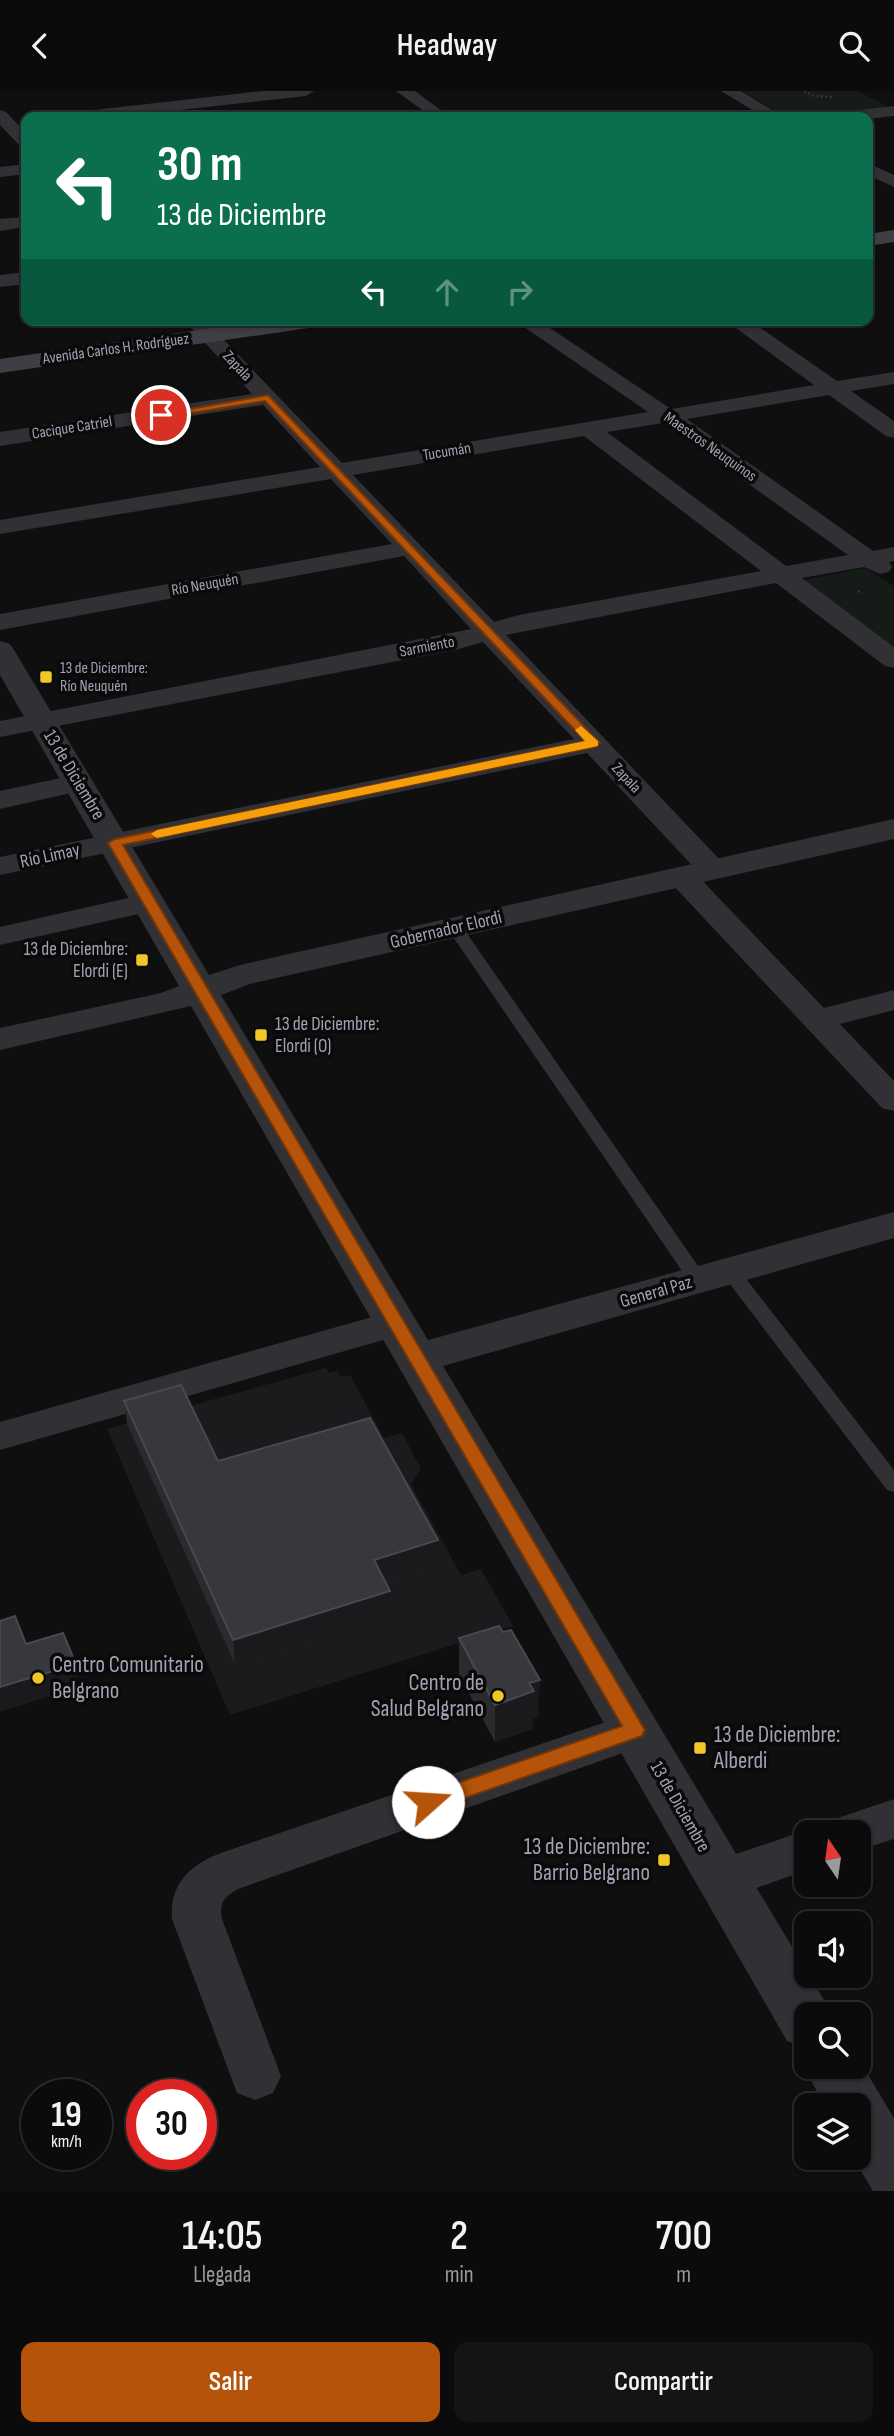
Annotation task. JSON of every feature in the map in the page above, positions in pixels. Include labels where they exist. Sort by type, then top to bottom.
[{"type":"main road","points":[[873,239],[894,236]]},
{"type":"main road","name":"Avenida Carlos H. Rodríguez","points":[[0,366],[202,328],[230,326]]},
{"type":"street","points":[[122,112],[260,93],[306,91]]},
{"type":"street","points":[[404,91],[435,112]]},
{"type":"street","points":[[729,91],[767,112]]},
{"type":"street","points":[[876,95],[894,104]]},
{"type":"street","points":[[178,106],[186,112]]},
{"type":"street","points":[[873,114],[894,111]]},
{"type":"street","points":[[9,122],[21,136]]},
{"type":"street","points":[[0,172],[21,170]]},
{"type":"street","points":[[873,171],[894,182]]},
{"type":"street","points":[[0,225],[21,223]]},
{"type":"street","points":[[0,281],[21,279]]},
{"type":"street","name":"Maestros Neuquinos","points":[[533,326],[667,416],[894,577]]},
{"type":"street","points":[[744,326],[894,431]]},
{"type":"street","name":"Zapala","points":[[202,328],[594,743],[817,1020],[894,1101]]},
{"type":"street","name":"Tucumán","points":[[0,527],[894,378]]},
{"type":"street","name":"Cacique Catriel","points":[[0,439],[268,398]]},
{"type":"street","points":[[588,429],[894,660]]},
{"type":"street","name":"Río Neuquén","points":[[0,622],[410,548]]},
{"type":"street","name":"Sarmiento","points":[[0,729],[455,642],[519,623],[894,554]]},
{"type":"street","name":"13 de Diciembre","points":[[3,662],[42,721],[202,989],[795,2002]]},
{"type":"street","name":"Río Limay","points":[[0,866],[594,743]]},
{"type":"street","points":[[0,800],[79,783]]},
{"type":"street","name":"Gobernador Elordi","points":[[0,1039],[162,1003],[232,978],[894,829]]},
{"type":"street","points":[[0,936],[150,902]]},
{"type":"street","points":[[817,1020],[894,1000]]},
{"type":"street","name":"General Paz","points":[[408,1341],[714,1276],[894,1226]]},
{"type":"street","points":[[0,1436],[408,1341]]},
{"type":"street","points":[[255,2077],[197,1919],[196,1897],[202,1887],[221,1874],[635,1730]]},
{"type":"street","points":[[872,1827],[894,1819]]},
{"type":"street","points":[[723,1879],[794,1854]]},
{"type":"street","points":[[871,2133],[894,2172]]},
{"type":"lane","points":[[455,928],[714,1276],[894,1485]]},
{"type":"shaded area","points":[[743,91],[858,91],[888,107],[856,112],[777,112]]},
{"type":"shaded area","points":[[865,568],[894,586],[894,652],[802,580]]},
{"type":"shaded area","points":[[326,1368],[329,1373],[337,1371],[341,1377],[350,1375],[384,1438],[402,1433],[421,1469],[411,1484],[461,1575],[481,1569],[513,1626],[230,1715],[107,1429]]},
{"type":"building","points":[[181,1385],[218,1461],[370,1418],[438,1540],[374,1560],[390,1591],[233,1640],[124,1401]]},
{"type":"building","points":[[15,1616],[26,1644],[63,1633],[76,1664],[0,1687],[0,1621]]},
{"type":"building","points":[[499,1626],[503,1632],[511,1630],[540,1680],[529,1683],[534,1691],[495,1705],[459,1638]]},
{"type":"slow traffic","points":[[157,834],[594,743],[581,730]]},
{"type":"place","name":"13 de Diciembre: Río Neuquén","points":[[46,677]]},
{"type":"place","name":"13 de Diciembre: Elordi (E)","points":[[142,960]]},
{"type":"place","name":"13 de Diciembre: Elordi (O)","points":[[261,1035]]},
{"type":"place","name":"Centro Comunitario Belgrano","points":[[38,1678]]},
{"type":"place","name":"Centro de Salud Belgrano","points":[[498,1696]]},
{"type":"place","name":"13 de Diciembre: Alberdi","points":[[700,1748]]},
{"type":"place","name":"13 de Diciembre: Barrio Belgrano","points":[[664,1860]]},
{"type":"route","points":[[161,415],[268,398],[594,743],[115,843],[635,1730],[428,1802]]}]
